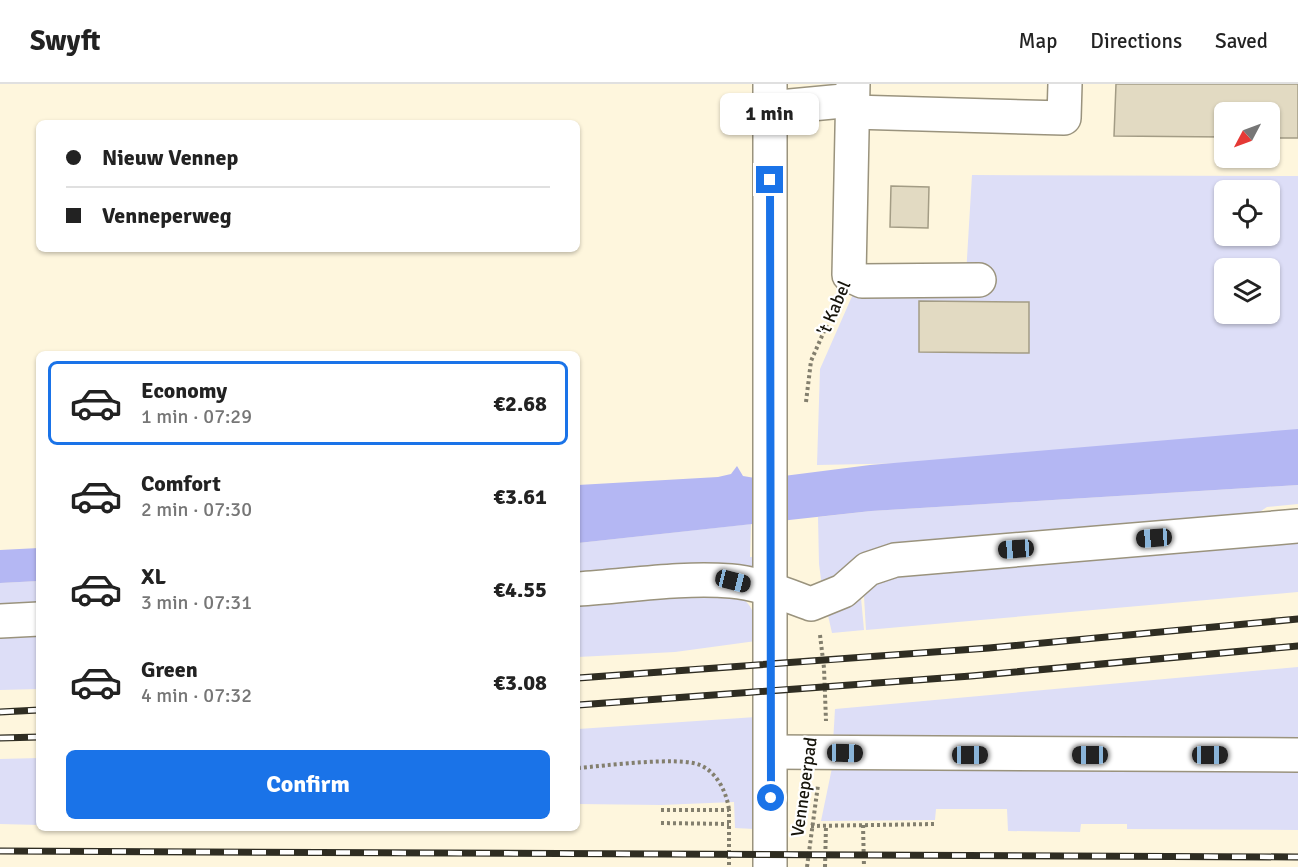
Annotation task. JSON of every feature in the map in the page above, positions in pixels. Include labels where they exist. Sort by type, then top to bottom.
[{"type":"main road","points":[[770,867],[770,96],[853,99],[1064,118],[1065,84]]},
{"type":"main road","name":"'t Kabel","points":[[849,275],[853,99]]},
{"type":"main road","points":[[849,275],[862,281],[979,280]]},
{"type":"main road","points":[[580,589],[692,581],[771,579],[812,604],[843,591],[868,569],[895,560],[1298,526]]},
{"type":"main road","points":[[0,621],[36,619]]},
{"type":"main road","points":[[771,752],[1298,755]]},
{"type":"path","name":"'t Kabel","points":[[806,407],[812,361],[849,275]]},
{"type":"path","name":"Venneperpad","points":[[807,867],[824,753],[826,710],[824,668],[812,604]]},
{"type":"path","points":[[580,768],[680,761],[700,765],[714,776],[724,790],[729,810],[729,867]]},
{"type":"path","points":[[661,810],[729,810]]},
{"type":"path","points":[[661,823],[729,824]]},
{"type":"path","points":[[812,826],[935,824]]},
{"type":"path","points":[[863,825],[864,867]]},
{"type":"path","points":[[825,867],[826,826]]},
{"type":"shaded area","points":[[972,175],[1298,176],[1298,446],[1161,458],[817,465],[820,369],[857,285],[966,275]]},
{"type":"shaded area","points":[[1298,485],[1298,504],[1267,507],[1243,523],[822,587],[818,517],[871,511]]},
{"type":"shaded area","points":[[751,524],[750,557],[757,557],[758,565],[734,569],[580,580],[580,543]]},
{"type":"shaded area","points":[[1298,535],[1298,592],[866,630],[865,589],[877,577]]},
{"type":"shaded area","points":[[36,581],[36,603],[0,606],[0,583]]},
{"type":"shaded area","points":[[863,590],[861,598],[864,630],[832,633],[827,611]]},
{"type":"shaded area","points":[[732,591],[750,606],[753,612],[756,641],[675,652],[580,657],[580,599]]},
{"type":"shaded area","points":[[36,629],[36,689],[0,690],[0,631]]},
{"type":"shaded area","points":[[1298,667],[1298,748],[833,743],[835,709]]},
{"type":"shaded area","points":[[756,717],[754,829],[735,828],[734,802],[661,805],[580,804],[580,729]]},
{"type":"shaded area","points":[[36,758],[36,825],[0,824],[0,759]]},
{"type":"shaded area","points":[[1298,762],[1298,830],[1127,829],[1127,824],[1081,824],[1080,832],[1008,831],[1007,809],[936,809],[935,820],[821,821],[833,763]]},
{"type":"water","points":[[1298,429],[1298,485],[871,511],[580,543],[580,485],[718,477],[731,474],[737,466],[743,476],[761,479],[870,465]]},
{"type":"water","points":[[36,548],[36,581],[0,583],[0,550]]},
{"type":"building","points":[[1116,84],[1298,84],[1298,138],[1280,138],[1280,102],[1214,102],[1214,137],[1114,136]]},
{"type":"building","points":[[891,186],[929,187],[928,228],[890,227]]},
{"type":"building","points":[[919,301],[1029,302],[1029,353],[919,352]]},
{"type":"railway","points":[[580,678],[989,648],[1298,619]]},
{"type":"railway","points":[[580,705],[971,676],[1298,646]]},
{"type":"railway","points":[[0,712],[36,710]]},
{"type":"railway","points":[[0,738],[36,737]]},
{"type":"railway","points":[[0,851],[1298,857]]},
{"type":"route","points":[[770,180],[771,798]]}]
